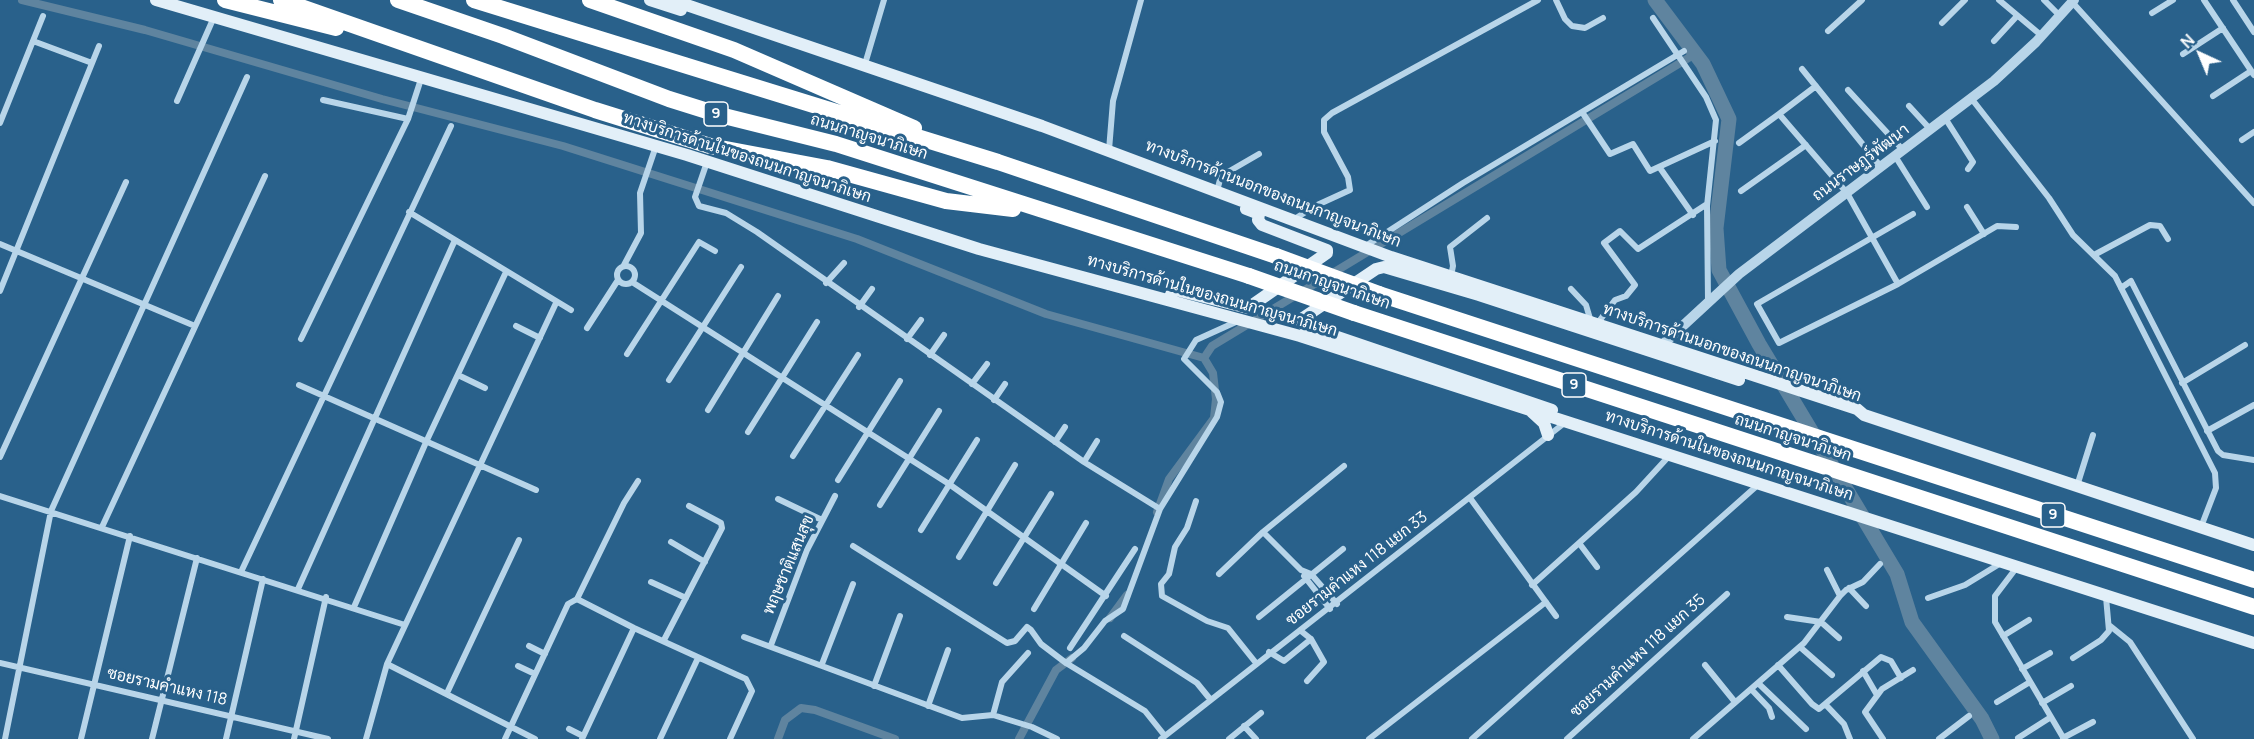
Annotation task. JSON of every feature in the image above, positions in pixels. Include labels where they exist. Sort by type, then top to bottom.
[{"type":"highway","points":[[225,0],[395,42]]},
{"type":"highway","points":[[281,0],[395,42],[710,146],[826,168],[946,201],[1040,211]]},
{"type":"highway","name":"ถนนกาญจนาภิเษก","points":[[398,0],[720,116],[836,144],[1249,276],[1354,313],[2254,607]]},
{"type":"highway","name":"ถนนกาญจนาภิเษก","points":[[474,0],[891,131],[998,162],[1276,256],[1379,294],[2254,580]]},
{"type":"highway","points":[[590,0],[734,50],[998,162]]},
{"type":"main road","name":"ทางบริการด้านในของถนนกาญจนาภิเษก","points":[[156,0],[422,75],[655,151],[707,161],[979,249],[1300,336],[1530,410],[1568,420],[1834,509],[2254,644]]},
{"type":"main road","points":[[650,0],[991,116],[1361,249]]},
{"type":"main road","name":"ทางบริการด้านนอกของถนนกาญจนาภิเษก","points":[[672,0],[865,64],[1109,150],[1388,259],[1451,276],[1594,323],[1742,377],[1827,404],[1854,417],[1864,415],[2254,545]]},
{"type":"main road","points":[[1168,300],[1172,292],[1176,290],[1248,308],[1327,253],[1327,250],[1262,225],[1258,220],[1259,214]]},
{"type":"main road","points":[[1388,259],[1479,295]]},
{"type":"main road","points":[[1568,420],[1544,406],[1305,326],[1300,320],[1380,267],[1479,295],[1742,377]]},
{"type":"main road","points":[[1530,410],[1544,423],[1548,435]]},
{"type":"street","points":[[865,64],[884,0]]},
{"type":"street","points":[[1109,150],[1113,101],[1141,0]]},
{"type":"street","points":[[1293,220],[1315,206],[1350,190],[1348,177],[1322,124],[1332,113],[1538,0]]},
{"type":"street","points":[[1556,0],[1565,20],[1572,26],[1585,28],[1603,18]]},
{"type":"street","points":[[1828,31],[1862,0]]},
{"type":"street","points":[[1942,23],[1965,0]]},
{"type":"street","points":[[1999,0],[2042,36]]},
{"type":"street","points":[[2044,0],[2060,16]]},
{"type":"street","points":[[2152,13],[2173,0]]},
{"type":"street","points":[[2204,0],[2253,73],[2213,96]]},
{"type":"street","points":[[2233,0],[2254,32]]},
{"type":"street","points":[[2073,1],[2254,203]]},
{"type":"street","name":"ถนนราษฏร์พัฒนา","points":[[1661,346],[1739,274],[1994,81],[2042,36],[2073,1]]},
{"type":"street","points":[[0,123],[43,16]]},
{"type":"street","points":[[1994,41],[2017,16]]},
{"type":"street","points":[[177,101],[214,17]]},
{"type":"street","points":[[1653,18],[1680,54],[1716,120],[1707,205],[1712,298]]},
{"type":"street","points":[[2183,54],[2223,28]]},
{"type":"street","points":[[33,41],[92,63]]},
{"type":"street","points":[[0,291],[99,46]]},
{"type":"street","points":[[1361,249],[1680,54]]},
{"type":"street","points":[[1802,69],[1881,167]]},
{"type":"street","points":[[302,339],[408,119],[422,75]]},
{"type":"street","points":[[5,739],[21,669],[51,511],[248,77]]},
{"type":"street","points":[[1739,143],[1816,86]]},
{"type":"street","points":[[1848,90],[1899,153],[1927,207]]},
{"type":"street","points":[[1971,98],[2049,198],[2073,235],[2109,267],[2121,288],[2215,473],[2216,488],[2201,527]]},
{"type":"street","points":[[323,100],[408,119]]},
{"type":"street","points":[[1909,106],[1930,129]]},
{"type":"street","points":[[1582,113],[1610,154],[1633,144],[1650,171],[1714,141]]},
{"type":"street","points":[[1779,114],[1847,193],[1898,284]]},
{"type":"street","points":[[1945,118],[1973,162],[1968,170]]},
{"type":"street","points":[[241,572],[451,126]]},
{"type":"street","points":[[2242,140],[2254,132]]},
{"type":"street","points":[[1740,191],[1806,145]]},
{"type":"street","points":[[587,328],[618,280],[617,271],[624,266],[641,233],[641,190],[655,151]]},
{"type":"street","points":[[1217,191],[1221,176],[1259,154]]},
{"type":"street","points":[[707,161],[695,197],[699,206],[726,213],[1084,462],[1160,509]]},
{"type":"street","points":[[1660,168],[1693,215]]},
{"type":"street","points":[[102,527],[265,176]]},
{"type":"street","points":[[0,457],[126,182]]},
{"type":"street","points":[[1571,289],[1586,304],[1594,323],[1615,300],[1626,296],[1635,285],[1604,243],[1620,231],[1638,249],[1707,205]]},
{"type":"street","points":[[1967,207],[1984,234]]},
{"type":"street","points":[[409,212],[556,303],[571,309]]},
{"type":"street","points":[[1912,214],[1757,304],[1779,343],[1898,284],[1997,226],[2016,227]]},
{"type":"street","points":[[1451,276],[1453,266],[1450,247],[1487,218]]},
{"type":"street","points":[[2094,255],[2150,225],[2160,226],[2168,239]]},
{"type":"street","points":[[298,589],[455,240]]},
{"type":"street","points":[[627,354],[699,242],[715,251]]},
{"type":"street","points":[[0,244],[195,326]]},
{"type":"street","points":[[826,283],[844,263]]},
{"type":"street","points":[[624,266],[634,271],[632,282]]},
{"type":"street","points":[[669,380],[741,267]]},
{"type":"street","points":[[354,607],[427,440],[506,272]]},
{"type":"street","points":[[618,280],[626,284],[632,282]]},
{"type":"street","points":[[2121,288],[2131,281],[2206,431],[2223,455],[2254,460]]},
{"type":"street","points":[[632,282],[949,484],[1106,596]]},
{"type":"street","points":[[859,307],[872,289]]},
{"type":"street","points":[[708,410],[778,296]]},
{"type":"street","points":[[366,739],[387,664],[556,303]]},
{"type":"street","points":[[907,339],[921,320]]},
{"type":"street","points":[[1066,663],[1084,648],[1105,621],[1123,609],[1160,509],[1217,417],[1220,408],[1217,392],[1185,362],[1186,355],[1196,340],[1241,320]]},
{"type":"street","points":[[748,432],[817,322]]},
{"type":"street","points":[[516,326],[540,338]]},
{"type":"street","points":[[930,355],[944,336]]},
{"type":"street","points":[[2182,382],[2245,345]]},
{"type":"street","points":[[793,456],[858,355]]},
{"type":"street","points":[[972,384],[987,364]]},
{"type":"street","points":[[458,375],[485,388]]},
{"type":"street","points":[[838,480],[900,381]]},
{"type":"street","points":[[994,400],[1005,384]]},
{"type":"street","points":[[299,385],[536,490]]},
{"type":"street","points":[[2206,431],[2254,405]]},
{"type":"street","points":[[880,505],[939,411]]},
{"type":"street","name":"ซอยรามคำแหง 118 แยก 33","points":[[1163,737],[1269,652],[1330,609],[1568,420]]},
{"type":"street","points":[[1055,442],[1065,427]]},
{"type":"street","points":[[2077,486],[2093,435]]},
{"type":"street","points":[[921,530],[977,440]]},
{"type":"street","points":[[1084,462],[1097,441]]},
{"type":"street","points":[[1532,585],[1636,492],[1670,455]]},
{"type":"street","points":[[960,556],[985,511],[1015,465]]},
{"type":"street","points":[[1218,574],[1263,532],[1344,466]]},
{"type":"street","points":[[505,739],[568,604],[577,599],[624,503],[638,481]]},
{"type":"street","points":[[1473,739],[1760,483]]},
{"type":"street","points":[[996,583],[1051,494]]},
{"type":"street","points":[[0,496],[326,597],[405,625]]},
{"type":"street","name":"พฤษชาติแสนสุข","points":[[771,645],[807,550],[835,496]]},
{"type":"street","points":[[1470,498],[1556,615]]},
{"type":"street","points":[[778,499],[822,520]]},
{"type":"street","points":[[1196,501],[1187,528],[1175,546],[1169,574],[1160,589],[1161,596],[1207,621],[1228,628],[1256,663]]},
{"type":"street","points":[[664,640],[722,525],[689,506]]},
{"type":"street","points":[[1034,609],[1086,523]]},
{"type":"street","points":[[1263,532],[1336,604]]},
{"type":"street","points":[[81,739],[130,536]]},
{"type":"street","points":[[447,693],[519,540]]},
{"type":"street","points":[[671,543],[705,562]]},
{"type":"street","points":[[1579,543],[1597,567]]},
{"type":"street","points":[[853,546],[1007,643],[1015,641],[1027,627],[1050,651],[1066,663],[1145,711],[1163,737]]},
{"type":"street","points":[[1070,648],[1135,549]]},
{"type":"street","points":[[1259,617],[1343,549]]},
{"type":"street","points":[[152,739],[197,558]]},
{"type":"street","points":[[1928,598],[1965,585],[2001,563]]},
{"type":"street","points":[[1696,738],[1800,647],[1840,596],[1849,588],[1863,582],[1880,564]]},
{"type":"street","points":[[2017,567],[1995,596],[1995,622],[2063,739],[2093,722]]},
{"type":"street","points":[[1827,570],[1840,596]]},
{"type":"street","points":[[1308,577],[1330,609]]},
{"type":"street","points":[[226,739],[263,579]]},
{"type":"street","points":[[651,582],[686,598]]},
{"type":"street","points":[[822,664],[853,584]]},
{"type":"street","points":[[1849,588],[1866,606]]},
{"type":"street","name":"ซอยรามคำแหง 118 แยก 35","points":[[1567,739],[1727,594]]},
{"type":"street","points":[[295,736],[326,597]]},
{"type":"street","points":[[2073,657],[2106,636],[2109,625],[2106,597]]},
{"type":"street","points":[[577,599],[634,628],[746,679],[751,684],[752,691],[729,739]]},
{"type":"street","points":[[1369,739],[1546,602]]},
{"type":"street","points":[[874,686],[900,616]]},
{"type":"street","points":[[1787,617],[1821,622],[1839,638]]},
{"type":"street","points":[[2003,636],[2029,620]]},
{"type":"street","points":[[2109,625],[2130,642],[2193,739]]},
{"type":"street","points":[[569,729],[582,738],[634,628]]},
{"type":"street","points":[[1301,631],[1311,639],[1324,662],[1307,681]]},
{"type":"street","points":[[1124,636],[1197,683],[1210,699]]},
{"type":"street","points":[[744,637],[771,645],[962,718],[993,715],[1032,727],[1057,739]]},
{"type":"street","points":[[1269,652],[1284,661],[1311,639]]},
{"type":"street","points":[[529,646],[545,654]]},
{"type":"street","points":[[1800,647],[1832,675]]},
{"type":"street","points":[[928,706],[948,650]]},
{"type":"street","points":[[993,715],[1002,682],[1028,653]]},
{"type":"street","points":[[2022,669],[2050,653]]},
{"type":"street","points":[[1778,665],[1819,709],[1881,657],[1891,660],[1901,678]]},
{"type":"street","points":[[660,739],[698,658]]},
{"type":"street","name":"ซอยรามคำแหง 118","points":[[0,663],[232,715],[295,736],[328,739]]},
{"type":"street","points":[[387,664],[536,739]]},
{"type":"street","points":[[1705,665],[1735,702]]},
{"type":"street","points":[[519,666],[535,674]]},
{"type":"street","points":[[1883,739],[1865,712],[1877,695],[1913,670]]},
{"type":"street","points":[[1863,671],[1877,695]]},
{"type":"street","points":[[1997,702],[2030,682]]},
{"type":"street","points":[[1758,683],[1806,729]]},
{"type":"street","points":[[2042,703],[2071,686]]},
{"type":"street","points":[[1751,689],[1769,708],[1772,717]]},
{"type":"street","points":[[1826,705],[1844,724],[1850,739]]},
{"type":"street","points":[[1229,739],[1261,713]]},
{"type":"street","points":[[1939,739],[1969,716]]},
{"type":"street","points":[[2018,738],[2050,717]]},
{"type":"street","points":[[1244,726],[1256,739]]},
{"type":"waterway","points":[[22,0],[145,30],[382,99],[563,146],[857,239],[1046,314],[1204,358]]},
{"type":"waterway","points":[[1655,0],[1703,64],[1729,119],[1716,228],[1719,270],[1759,344],[1897,574],[1912,622],[1982,719],[1992,739]]},
{"type":"waterway","points":[[1157,512],[1169,479],[1214,418],[1216,399],[1213,373],[1204,358],[1212,346],[1695,54]]},
{"type":"waterway","points":[[1110,618],[1127,595]]},
{"type":"waterway","points":[[1019,739],[1056,670],[1072,658]]},
{"type":"waterway","points":[[778,739],[785,720],[801,708],[815,710],[895,739]]}]
